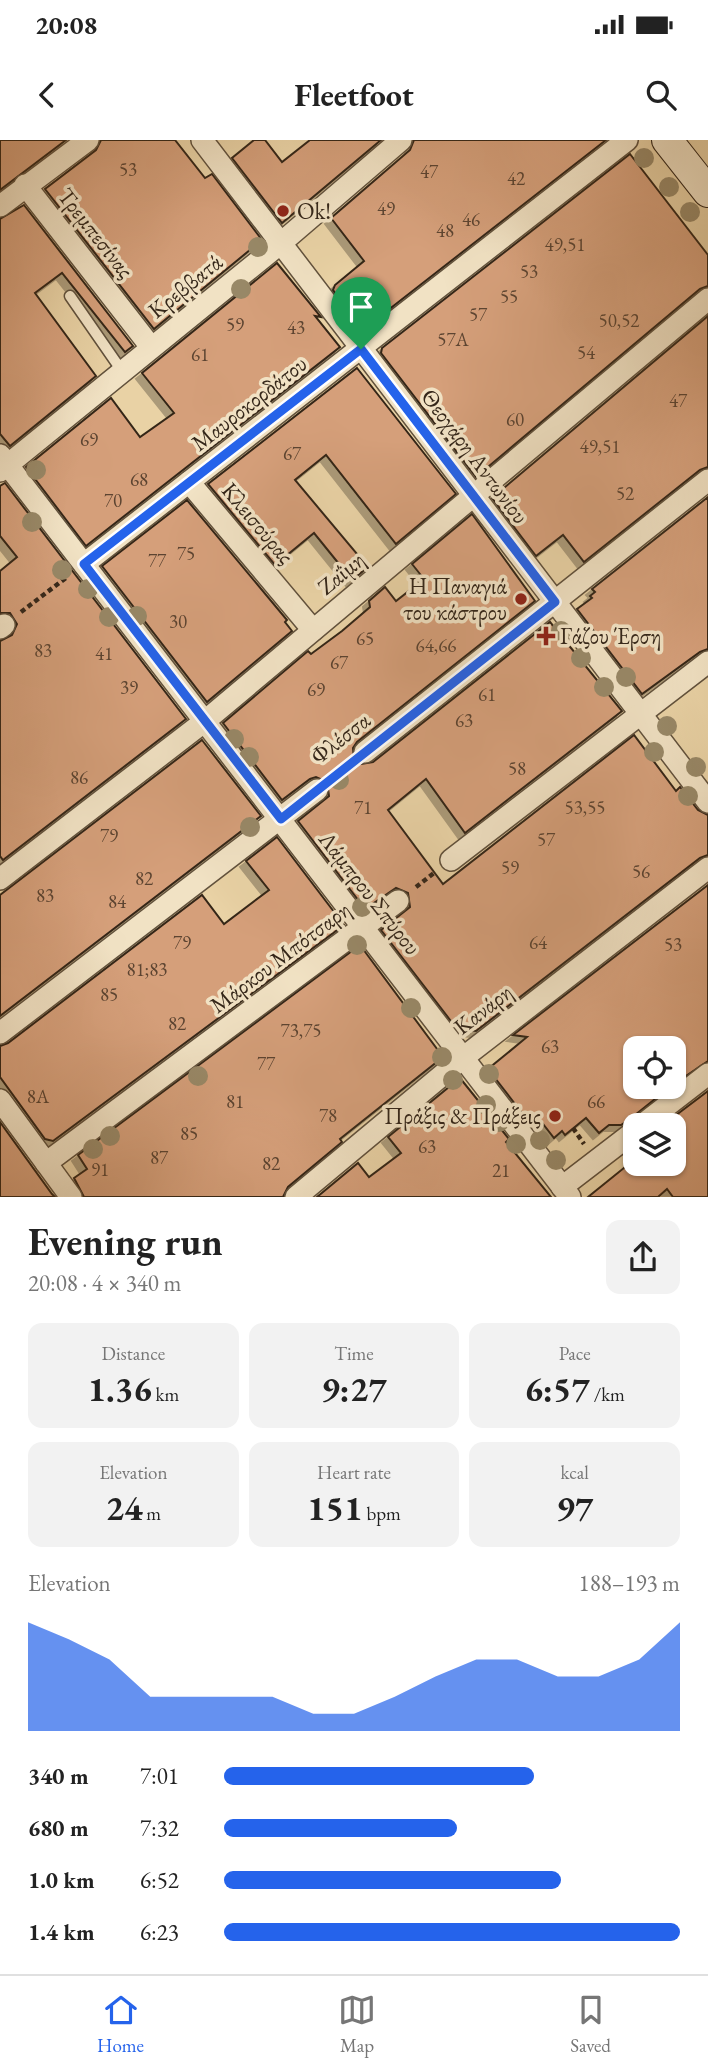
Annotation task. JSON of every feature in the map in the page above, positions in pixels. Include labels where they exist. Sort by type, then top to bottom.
[{"type":"street","points":[[0,206],[88,140]]},
{"type":"street","name":"Θεοχάρη Αντωνίου","points":[[202,140],[472,498],[708,802]]},
{"type":"street","name":"Κρεββατά","points":[[3,463],[281,243],[401,140]]},
{"type":"street","name":"Μαυροκορδάτου","points":[[84,564],[627,140]]},
{"type":"street","points":[[667,140],[708,192]]},
{"type":"street","name":"Τρεμπεσίνας","points":[[25,185],[151,347]]},
{"type":"street","name":"Ζαΐμη","points":[[0,878],[205,721],[708,299]]},
{"type":"street","name":"Λάμπρου Σπύρου","points":[[3,463],[281,819],[566,1192]]},
{"type":"street","name":"Φλέσσα","points":[[365,752],[708,480]]},
{"type":"street","name":"Κλεισούρας","points":[[189,482],[313,630]]},
{"type":"street","points":[[452,860],[708,662]]},
{"type":"street","name":"Φλέσσα","points":[[0,1033],[317,790]]},
{"type":"street","name":"Κανάρη","points":[[296,1197],[464,1058],[708,868]]},
{"type":"street","name":"Μάρκου Μπότσαρη","points":[[46,1163],[398,901]]},
{"type":"street","points":[[658,1113],[708,1074]]},
{"type":"street","points":[[0,1100],[71,1197]]},
{"type":"street","points":[[566,1192],[623,1141]]},
{"type":"lane","points":[[70,296],[122,371]]},
{"type":"path","points":[[2,626],[84,564]]},
{"type":"path","name":"Φλέσσα","points":[[317,790],[365,752]]},
{"type":"path","points":[[398,901],[452,860]]},
{"type":"path","points":[[573,1128],[582,1140]]},
{"type":"building","points":[[0,140],[66,140],[0,190]]},
{"type":"building","points":[[101,140],[175,140],[205,178],[212,174],[262,240],[154,329],[45,189],[96,150]]},
{"type":"building","points":[[254,140],[265,140],[282,162],[310,140],[381,140],[282,223],[232,158]]},
{"type":"building","points":[[414,140],[606,140],[369,325],[358,323],[333,290],[335,285],[364,261],[331,218],[410,150]]},
{"type":"building","points":[[630,154],[708,255],[708,286],[700,289],[476,477],[381,353],[382,348]]},
{"type":"building","points":[[24,205],[133,346],[125,352],[62,273],[35,293],[96,376],[10,446],[0,434],[0,219]]},
{"type":"building","points":[[277,263],[321,317],[315,316],[340,347],[86,546],[26,467],[111,398],[140,437],[174,413],[142,373]]},
{"type":"building","points":[[708,316],[708,467],[700,470],[584,562],[563,535],[536,556],[492,498]]},
{"type":"building","points":[[357,368],[456,494],[396,544],[326,455],[295,480],[368,567],[352,580],[314,533],[275,565],[208,484]]},
{"type":"building","points":[[5,483],[186,719],[3,860],[0,856],[0,641],[12,635],[17,624],[10,613],[0,613],[0,571],[17,557],[0,536],[0,486]]},
{"type":"building","points":[[708,497],[708,649],[642,694],[577,609],[592,598],[590,596],[595,592],[592,589]]},
{"type":"building","points":[[187,500],[287,620],[285,622],[292,631],[207,702],[102,566]]},
{"type":"building","points":[[472,514],[535,601],[357,742],[353,748],[354,760],[361,764],[373,762],[550,622],[622,711],[465,833],[426,779],[388,810],[443,884],[634,735],[676,791],[680,787],[698,810],[708,815],[708,855],[700,858],[476,1031],[457,1029],[381,930],[410,907],[408,893],[396,888],[365,909],[298,821],[329,796],[327,782],[316,777],[310,779],[282,800],[223,723],[308,651],[311,654],[342,631],[370,607],[369,601],[385,587],[396,601],[424,579],[412,564]]},
{"type":"building","points":[[202,740],[261,816],[0,1016],[0,895]]},
{"type":"building","points":[[277,837],[344,925],[53,1141],[45,1139],[0,1077],[0,1046],[8,1043],[202,895],[224,924],[269,890],[246,861]]},
{"type":"building","points":[[708,885],[708,1061],[686,1076],[686,1036],[623,1036],[623,1099],[655,1099],[638,1113],[623,1113],[621,1125],[609,1125],[599,1133],[586,1118],[565,1135],[562,1131],[554,1138],[536,1115],[529,1122],[488,1069],[527,1037],[513,1035]]},
{"type":"building","points":[[360,945],[443,1057],[340,1139],[342,1142],[288,1187],[283,1197],[84,1197],[74,1178],[87,1169],[78,1155]]},
{"type":"building","points":[[460,1078],[509,1139],[506,1142],[551,1197],[317,1197],[358,1163],[369,1177],[401,1153],[388,1137]]},
{"type":"building","points":[[708,1091],[708,1197],[673,1197],[667,1189],[658,1197],[588,1197],[623,1169],[623,1176],[686,1176],[686,1113],[679,1113]]},
{"type":"building","points":[[0,1122],[52,1194],[55,1197],[0,1197]]},
{"type":"place","name":"Ok!","points":[[283,211]]},
{"type":"place","name":"Η Παναγιά του κάστρου","points":[[521,599]]},
{"type":"place","name":"Γάζου Έρση","points":[[546,636]]},
{"type":"place","name":"Πράξις & Πράξεις","points":[[555,1116]]},
{"type":"route","points":[[361,349],[472,498],[555,602],[281,819],[84,564],[361,349]]}]
